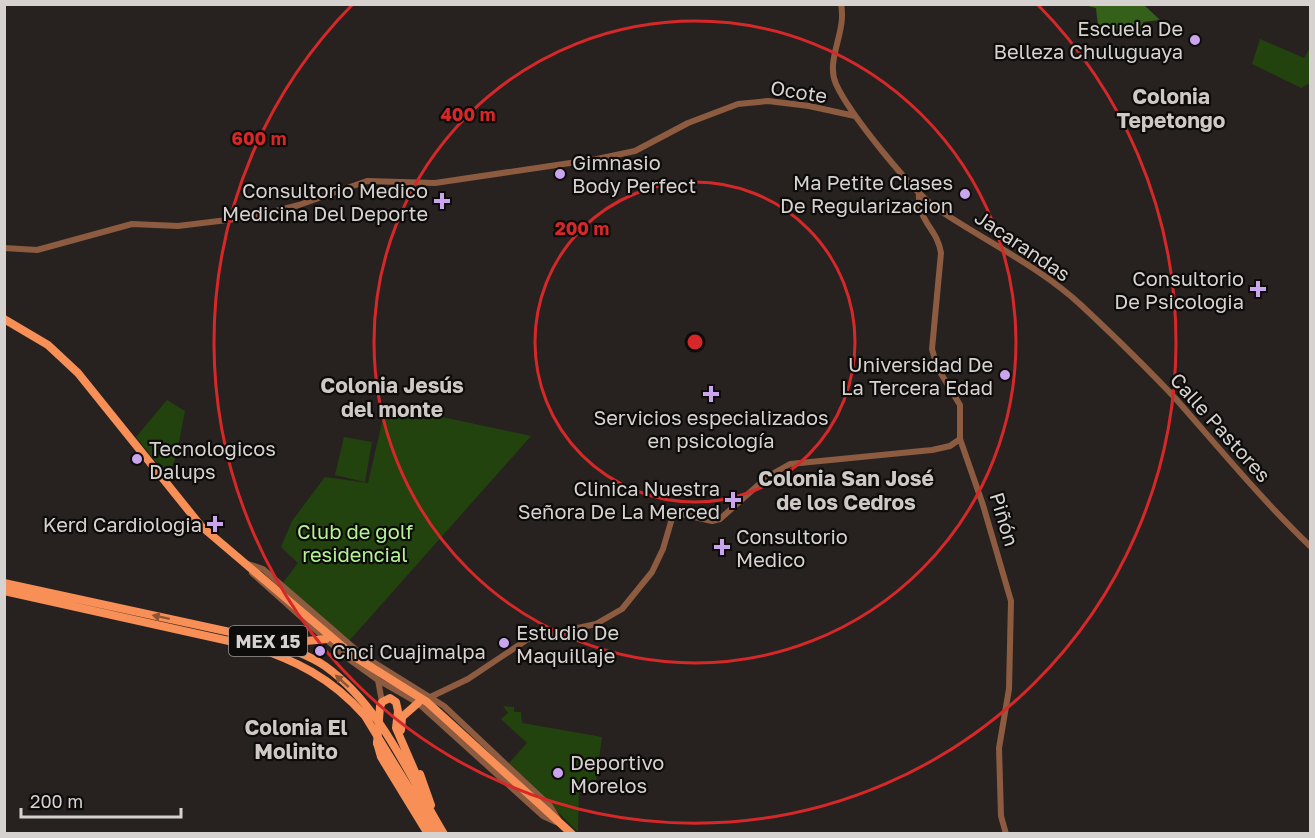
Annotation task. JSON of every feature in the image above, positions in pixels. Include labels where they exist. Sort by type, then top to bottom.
[{"type":"main road","points":[[4,319],[31,333],[72,367],[134,440],[190,515],[355,657],[426,702],[572,834]]},
{"type":"main road","name":"MEX 15","points":[[4,584],[290,648],[324,665],[344,681],[391,739],[444,834]]},
{"type":"main road","name":"MEX 15","points":[[5,591],[247,645],[284,656],[317,672],[352,701],[365,716],[437,834]]},
{"type":"main road","points":[[208,628],[249,631],[296,642],[326,639]]},
{"type":"main road","points":[[428,834],[381,757],[377,732],[381,704],[392,698],[398,707],[396,728],[430,801]]},
{"type":"main road","points":[[418,703],[405,713],[400,726],[430,801],[433,815]]},
{"type":"street","name":"Jacarandas","points":[[841,4],[843,26],[834,60],[834,78],[855,116],[919,191],[940,211],[1045,277],[1081,305],[1106,330]]},
{"type":"street","name":"Ocote","points":[[4,248],[37,250],[132,224],[178,226],[252,217],[299,206],[367,181],[435,183],[597,159],[635,151],[688,123],[738,104],[778,102],[855,116]]},
{"type":"street","name":"Piñón","points":[[919,191],[922,217],[938,241],[941,253],[932,350],[937,367],[960,405],[960,439],[1009,590],[1011,611],[1009,689],[999,748],[1000,816],[1006,834]]},
{"type":"street","name":"Calle Pastores","points":[[1106,330],[1171,394],[1265,503],[1311,546]]},
{"type":"street","points":[[392,698],[418,703],[472,676],[528,639],[596,624],[622,609],[652,572],[663,549],[673,515],[712,521],[720,519],[767,477],[790,464],[932,450],[950,446],[960,439]]},
{"type":"street","points":[[1303,539],[1311,537]]},
{"type":"street","points":[[245,563],[268,589],[326,639],[378,680],[418,703],[543,816],[560,823]]},
{"type":"street","points":[[245,563],[263,569],[362,654],[431,696],[550,806],[560,823]]},
{"type":"street","points":[[378,680],[381,704]]},
{"type":"street","points":[[461,740],[469,732]]},
{"type":"green space","points":[[1084,5],[1144,5],[1160,20],[1143,22],[1142,34],[1098,26],[1096,8]]},
{"type":"green space","points":[[1260,39],[1304,58],[1310,48],[1310,83],[1301,88],[1252,64]]},
{"type":"green space","points":[[167,400],[185,411],[176,457],[168,477],[136,437]]},
{"type":"green space","name":"Club de golf residencial","points":[[386,405],[531,436],[349,641],[282,584],[298,563],[281,547],[292,521],[325,477],[368,483]]},
{"type":"green space","points":[[344,437],[372,442],[365,482],[335,475]]},
{"type":"green space","name":"Deportivo Morelos","points":[[503,706],[514,707],[514,712],[521,712],[522,723],[602,737],[596,782],[579,782],[578,832],[509,763],[527,743],[501,719],[508,713]]},
{"type":"place","name":"Escuela De Belleza Chuluguaya","points":[[1195,40]]},
{"type":"place","name":"Gimnasio Body Perfect","points":[[560,174]]},
{"type":"place","name":"Ma Petite Clases De Regularizacion","points":[[965,194]]},
{"type":"place","name":"Consultorio Medico Medicina Del Deporte","points":[[442,201]]},
{"type":"place","name":"Consultorio De Psicologia","points":[[1258,289]]},
{"type":"place","name":"Universidad De La Tercera Edad","points":[[1005,375]]},
{"type":"place","name":"Servicios especializados en psicología","points":[[711,394]]},
{"type":"place","name":"Tecnologicos Dalups","points":[[137,459]]},
{"type":"place","name":"Clinica Nuestra Señora De La Merced","points":[[733,500]]},
{"type":"place","name":"Kerd Cardiologia","points":[[215,524]]},
{"type":"place","name":"Consultorio Medico","points":[[722,547]]},
{"type":"place","name":"Estudio De Maquillaje","points":[[504,643]]},
{"type":"place","name":"Cnci Cuajimalpa","points":[[320,651]]},
{"type":"place","name":"Deportivo Morelos","points":[[558,773]]},
{"type":"district","name":"Colonia Tepetongo","points":[[1171,108]]},
{"type":"district","name":"Colonia Jesús del monte","points":[[392,397]]},
{"type":"district","name":"Colonia San José de los Cedros","points":[[846,490]]},
{"type":"district","name":"Colonia El Molinito","points":[[296,739]]}]
